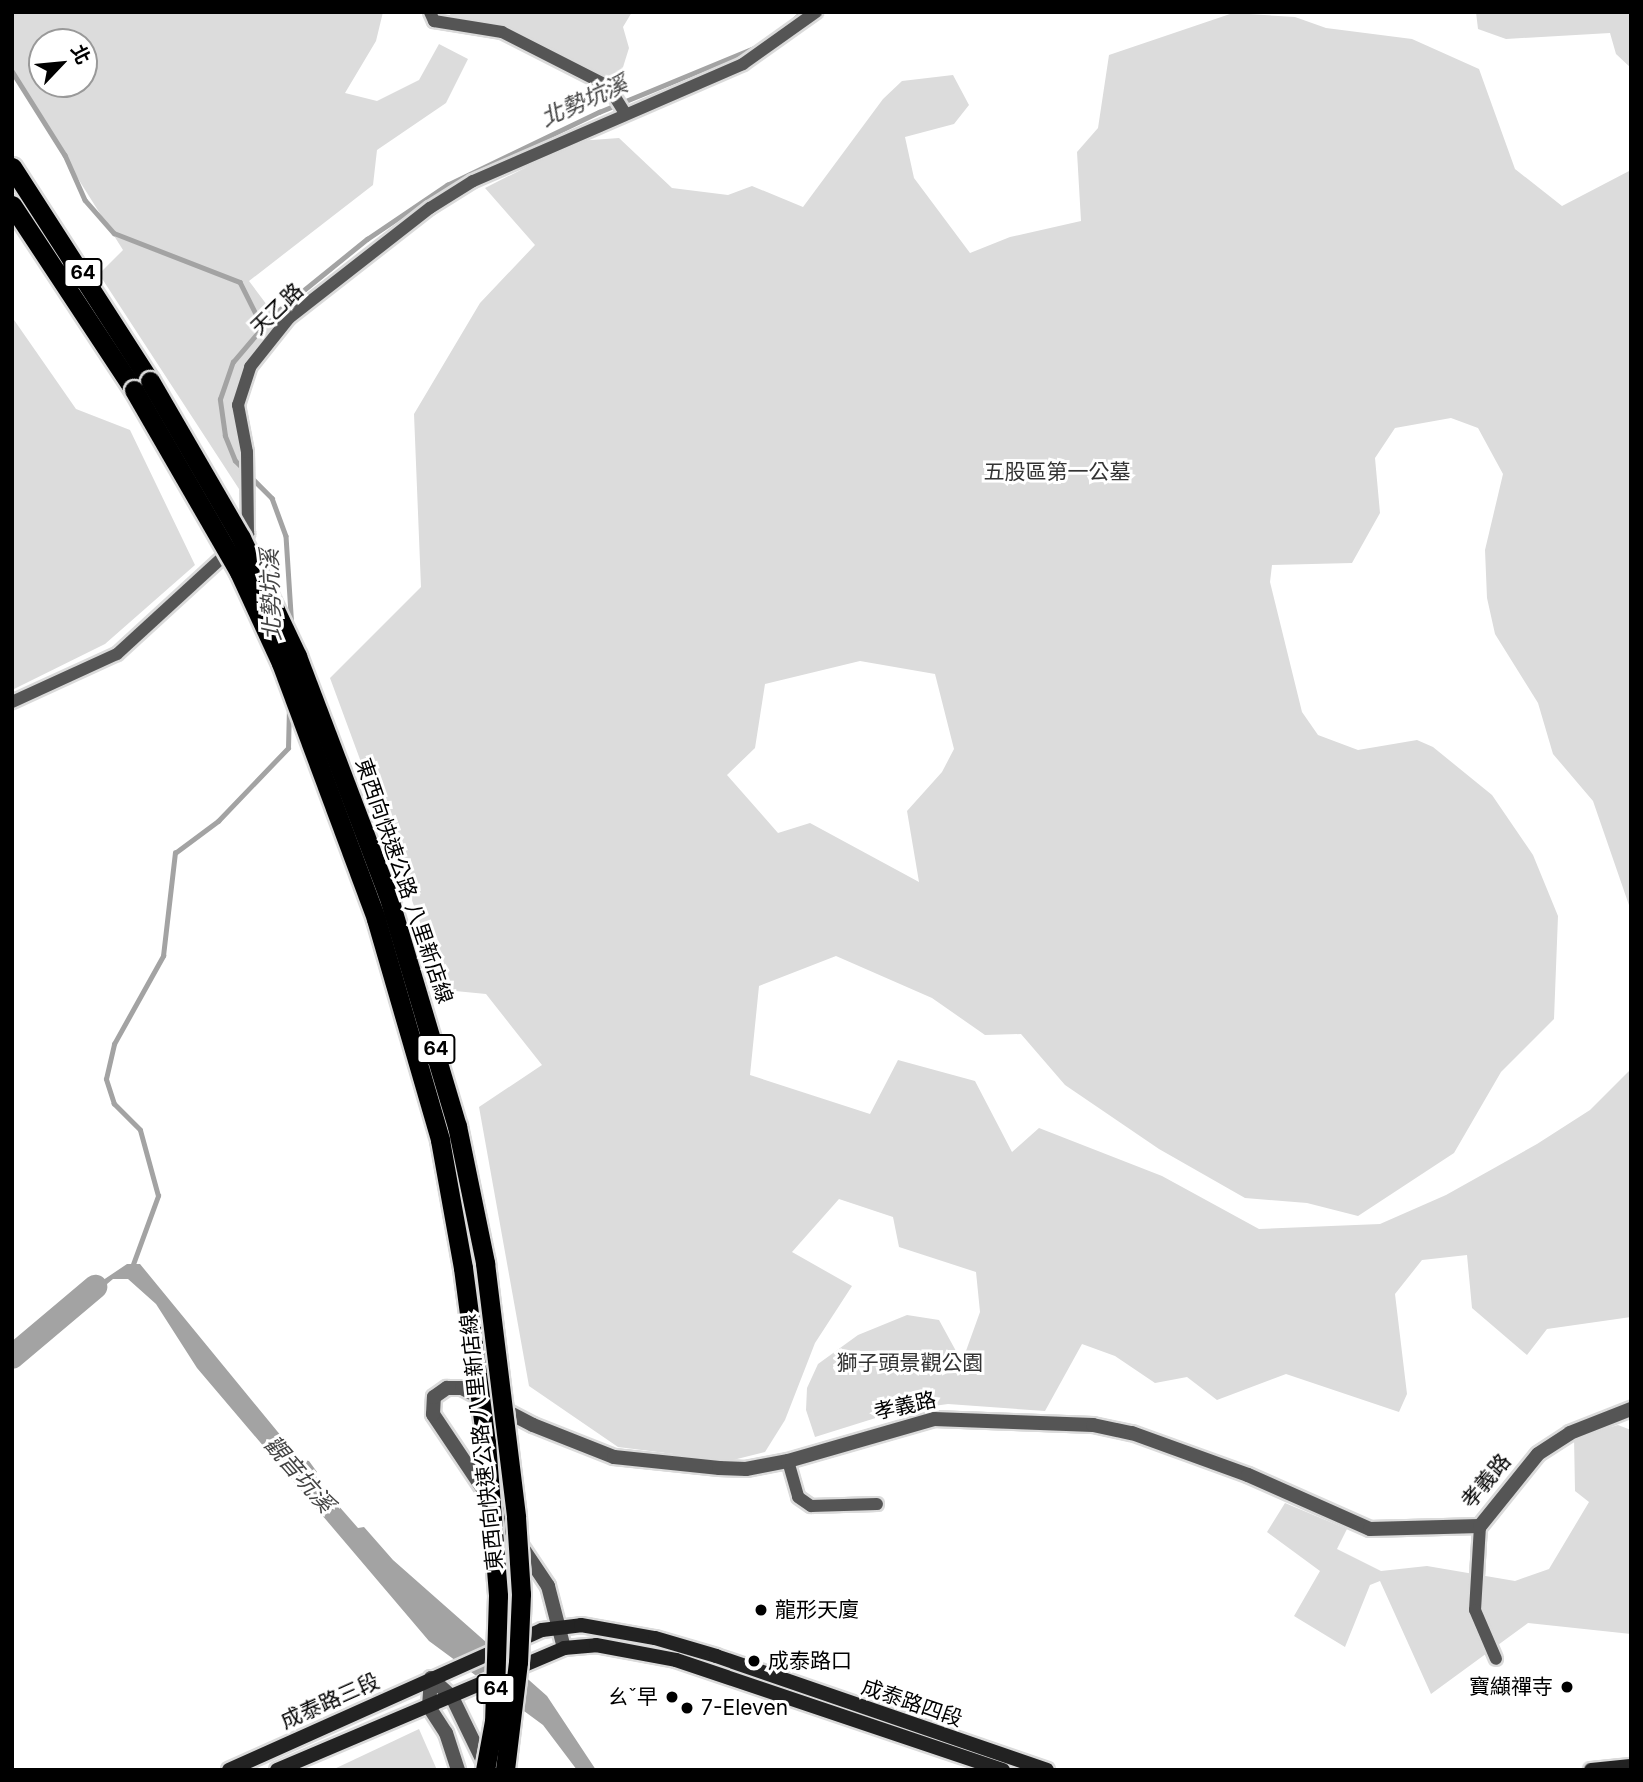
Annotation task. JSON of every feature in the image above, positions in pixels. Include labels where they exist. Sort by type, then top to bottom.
[{"type":"highway","name":"東西向快速公路 八里新店線","points":[[12,167],[142,386],[241,538],[301,668],[388,895],[457,1126],[485,1263],[516,1517],[521,1594],[518,1661],[505,1770]]},
{"type":"highway","name":"東西向快速公路 八里新店線","points":[[12,205],[142,386],[239,572],[281,663],[376,919],[440,1140],[486,1442],[498,1596],[494,1721],[486,1770]]},
{"type":"main road","name":"成泰路三段","points":[[229,1770],[450,1670],[561,1626]]},
{"type":"main road","name":"成泰路四段","points":[[561,1626],[655,1638],[1047,1770]]},
{"type":"main road","name":"成泰路四段","points":[[564,1648],[596,1645],[676,1660],[1003,1770]]},
{"type":"main road","name":"成泰路三段","points":[[277,1770],[452,1698],[564,1648]]},
{"type":"main road","points":[[222,1770],[247,1761]]},
{"type":"main road","points":[[1591,1770],[1631,1766]]},
{"type":"street","points":[[430,12],[434,22],[502,32],[608,86],[624,113]]},
{"type":"street","name":"天乙路","points":[[12,702],[117,654],[248,534],[247,452],[238,405],[250,368],[289,318],[430,208],[473,181],[761,54],[816,12]]},
{"type":"street","name":"孝義路","points":[[564,1648],[561,1626],[548,1586],[433,1414],[434,1397],[447,1388],[462,1388],[533,1425],[614,1457],[746,1469],[788,1461],[889,1428],[934,1419],[1093,1425],[1132,1433],[1248,1475],[1370,1529],[1480,1526],[1538,1454],[1570,1433],[1631,1409]]},
{"type":"street","points":[[788,1461],[798,1497],[811,1506],[877,1504]]},
{"type":"street","points":[[1480,1526],[1475,1610],[1496,1659]]},
{"type":"street","points":[[432,1678],[452,1698],[480,1747],[486,1770]]},
{"type":"street","points":[[432,1678],[429,1707],[446,1733],[458,1770]]},
{"type":"green space","points":[[12,12],[383,12],[376,41],[345,93],[377,101],[419,80],[439,44],[468,59],[446,103],[377,150],[373,185],[249,281],[279,321],[237,389],[252,483],[239,489],[99,274],[123,250],[12,74]]},
{"type":"green space","points":[[448,12],[632,12],[623,27],[629,48],[619,80],[586,74],[533,42],[467,34]]},
{"type":"green space","points":[[1476,12],[1631,12],[1631,68],[1616,54],[1610,33],[1506,39],[1478,29]]},
{"type":"green space","name":"五股區第一公墓","points":[[1233,13],[1295,17],[1326,28],[1412,39],[1479,69],[1515,169],[1562,206],[1631,170],[1631,911],[1593,801],[1553,754],[1538,703],[1495,634],[1487,598],[1485,550],[1503,474],[1478,428],[1451,418],[1395,428],[1375,458],[1380,513],[1352,563],[1272,565],[1270,582],[1302,712],[1318,735],[1358,750],[1417,740],[1433,747],[1492,795],[1533,855],[1558,916],[1554,1019],[1501,1072],[1454,1153],[1358,1216],[1307,1203],[1245,1198],[1159,1149],[1065,1085],[1021,1034],[985,1035],[932,998],[836,956],[759,986],[750,1075],[870,1114],[898,1060],[975,1081],[1012,1152],[1039,1128],[1162,1176],[1259,1229],[1380,1224],[1446,1195],[1537,1144],[1590,1110],[1631,1069],[1631,1317],[1547,1329],[1527,1355],[1472,1308],[1467,1255],[1422,1260],[1395,1294],[1407,1394],[1399,1412],[1286,1374],[1217,1400],[1187,1377],[1155,1383],[1115,1356],[1082,1344],[1045,1411],[948,1404],[898,1411],[815,1437],[806,1410],[807,1388],[818,1364],[858,1335],[907,1315],[939,1320],[962,1362],[980,1312],[976,1272],[899,1247],[893,1217],[839,1199],[792,1252],[852,1286],[815,1343],[785,1420],[765,1452],[729,1461],[618,1447],[529,1386],[479,1107],[542,1065],[486,994],[445,990],[330,678],[421,587],[414,414],[480,303],[535,245],[485,188],[578,141],[619,138],[672,188],[728,195],[752,186],[803,207],[883,99],[902,81],[953,75],[969,105],[954,124],[905,137],[914,178],[970,253],[1010,237],[1081,221],[1077,152],[1098,128],[1109,55]],"holes":[[[860,661],[935,674],[954,749],[942,772],[907,811],[919,882],[810,823],[778,833],[727,775],[755,748],[765,684]]]},
{"type":"green space","points":[[12,317],[76,409],[130,430],[195,565],[105,644],[12,690]]},
{"type":"green space","points":[[1618,1425],[1631,1430],[1631,1634],[1528,1623],[1431,1694],[1380,1581],[1370,1585],[1345,1647],[1294,1616],[1320,1571],[1267,1532],[1285,1503],[1347,1529],[1337,1549],[1381,1571],[1427,1566],[1515,1581],[1549,1569],[1589,1502],[1575,1491],[1574,1437]]},
{"type":"green space","points":[[419,1729],[437,1770],[332,1770]]},
{"type":"water","points":[[127,1264],[140,1264],[300,1459],[309,1461],[317,1472],[316,1480],[358,1528],[364,1527],[393,1560],[547,1696],[596,1770],[577,1770],[543,1725],[429,1641],[197,1368],[156,1304],[128,1279],[113,1279],[76,1310],[66,1305]]},
{"type":"waterway","name":"北勢坑溪","points":[[787,26],[802,12]]},
{"type":"waterway","name":"北勢坑溪","points":[[245,471],[235,461],[225,436],[220,399],[233,362],[273,315],[367,239],[447,185],[599,112],[757,47]]},
{"type":"waterway","points":[[12,71],[65,155],[85,200],[114,233],[240,282],[262,326]]},
{"type":"waterway","name":"北勢坑溪","points":[[251,477],[272,498],[286,536],[292,629]]},
{"type":"waterway","name":"北勢坑溪","points":[[132,1267],[158,1196],[140,1130],[114,1104],[106,1079],[114,1044],[163,956],[175,853],[218,821],[288,748],[289,707]]},
{"type":"waterway","name":"觀音坑溪","points":[[12,1357],[95,1287]]},
{"type":"place","name":"龍形天廈","points":[[761,1610]]},
{"type":"place","name":"成泰路口","points":[[754,1661]]},
{"type":"place","name":"寶纈禪寺","points":[[1567,1687]]},
{"type":"place","name":"ㄠˇ早","points":[[672,1697]]},
{"type":"place","name":"7-Eleven","points":[[687,1708]]},
{"type":"park label","name":"獅子頭景觀公園","points":[[910,1363]]}]
